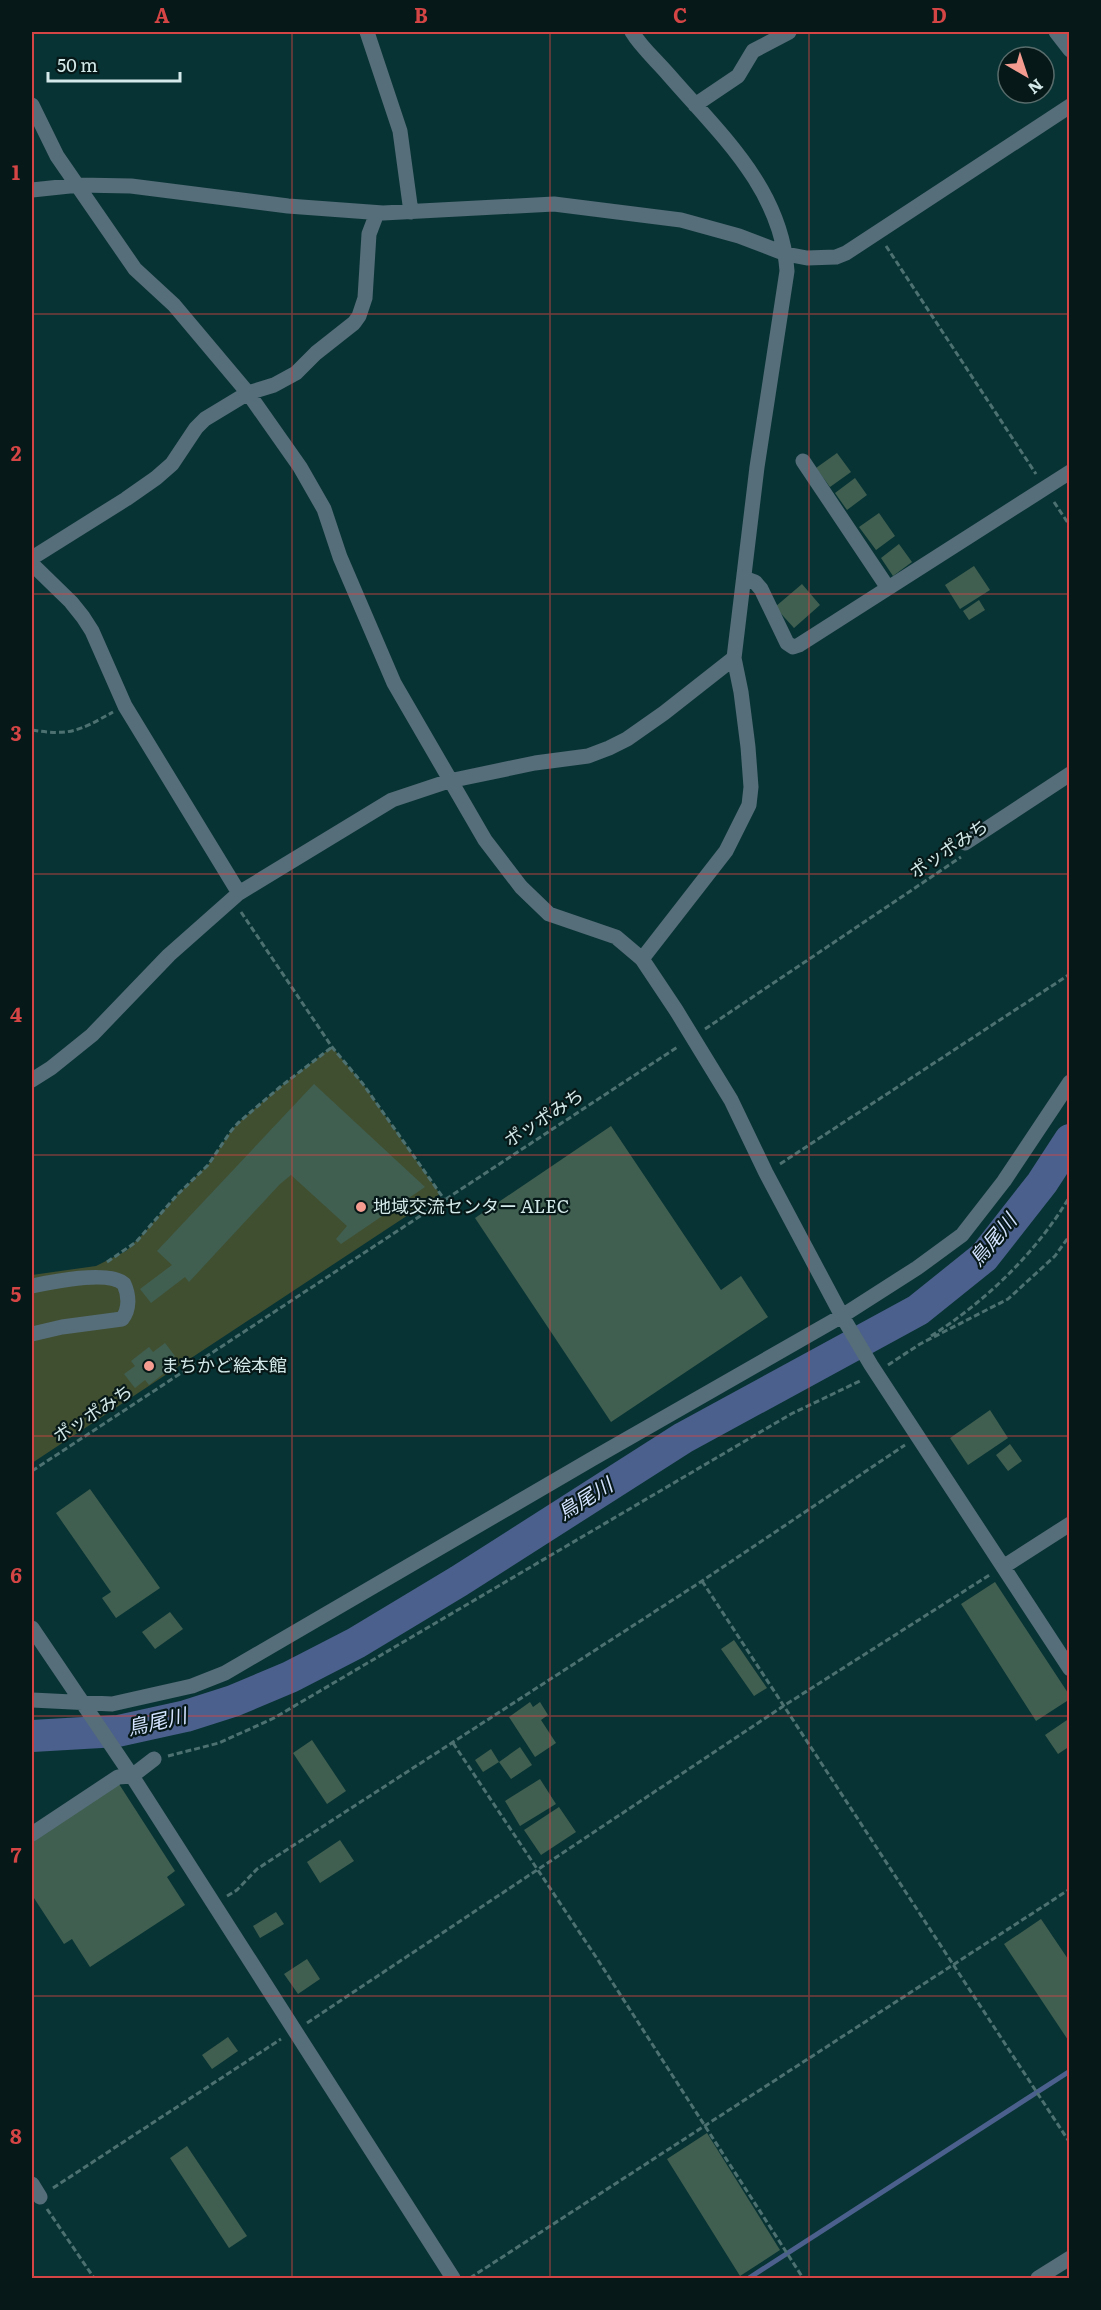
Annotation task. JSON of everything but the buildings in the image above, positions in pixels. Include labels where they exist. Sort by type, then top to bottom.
[{"type":"street","points":[[367,32],[400,131],[411,212]]},
{"type":"street","points":[[632,32],[742,160],[762,188],[786,254],[785,295],[757,467],[734,658],[748,747],[751,787],[749,806],[726,851],[642,958]]},
{"type":"street","points":[[695,105],[738,76],[753,51],[789,32]]},
{"type":"street","points":[[1056,32],[1070,50]]},
{"type":"street","points":[[32,105],[57,156],[135,269],[174,305],[249,393],[300,467],[324,509],[340,557],[394,683],[485,840],[521,887],[549,914],[616,937],[642,958],[731,1100],[766,1173],[874,1369],[1070,1669]]},
{"type":"street","points":[[32,190],[79,185],[131,186],[288,206],[377,213],[554,204],[681,220],[739,236],[786,254],[807,258],[836,257],[1070,106]]},
{"type":"street","points":[[32,558],[140,489],[172,464],[192,433],[205,419],[249,393],[274,385],[296,373],[316,353],[354,323],[365,298],[369,234],[377,213]]},
{"type":"street","points":[[803,461],[888,588]]},
{"type":"street","points":[[744,578],[755,582],[761,589],[782,635],[793,647],[1070,472]]},
{"type":"street","points":[[32,564],[71,602],[92,631],[125,706],[235,896]]},
{"type":"street","points":[[32,1080],[51,1068],[92,1035],[170,954],[235,896],[392,800],[449,781],[535,763],[588,756],[609,748],[627,739],[664,713],[734,658]]},
{"type":"street","points":[[968,847],[1070,774]]},
{"type":"street","points":[[32,1700],[122,1703],[192,1686],[225,1673],[592,1459],[845,1320],[962,1235],[1004,1181],[1070,1082]]},
{"type":"street","points":[[32,1286],[115,1277],[124,1284],[128,1300],[127,1311],[122,1319],[62,1327],[32,1334]]},
{"type":"street","points":[[1004,1567],[1070,1524]]},
{"type":"street","points":[[32,1628],[129,1770],[453,2278]]},
{"type":"street","points":[[32,1834],[129,1770],[154,1760]]},
{"type":"street","points":[[1038,2278],[1070,2258]]},
{"type":"path","points":[[877,232],[1070,526]]},
{"type":"path","points":[[32,730],[53,734],[70,733],[125,706]]},
{"type":"path","name":"ポッポみち","points":[[32,1471],[693,1036],[968,847]]},
{"type":"path","points":[[235,896],[332,1047],[363,1084],[444,1200]]},
{"type":"path","points":[[766,1173],[1070,974]]},
{"type":"path","points":[[104,1263],[136,1242],[177,1195],[208,1165],[238,1123],[332,1047]]},
{"type":"path","points":[[920,1344],[955,1321],[986,1295],[1029,1252],[1070,1196]]},
{"type":"path","points":[[154,1760],[219,1743],[274,1718],[781,1419],[1008,1299],[1055,1256],[1070,1235]]},
{"type":"path","points":[[215,1903],[237,1890],[257,1869],[702,1581],[918,1437]]},
{"type":"path","points":[[94,2278],[36,2191],[294,2031],[785,1705],[1004,1567]]},
{"type":"path","points":[[702,1581],[1070,2143]]},
{"type":"path","points":[[453,1742],[803,2278]]},
{"type":"path","points":[[470,2278],[1070,1889]]},
{"type":"green space","points":[[332,1047],[363,1084],[440,1194],[32,1463],[32,1275],[96,1266],[126,1251],[208,1165],[238,1123]]},
{"type":"waterway","name":"鳥尾川","points":[[32,1736],[118,1731],[186,1716],[233,1701],[290,1677],[356,1643],[459,1581],[683,1438],[918,1310],[984,1257],[1042,1183],[1070,1140]]},
{"type":"waterway","points":[[749,2278],[1070,2071]]},
{"type":"place","name":"地域交流センター ALEC","points":[[361,1207]]},
{"type":"place","name":"まちかど絵本館","points":[[149,1366]]}]
